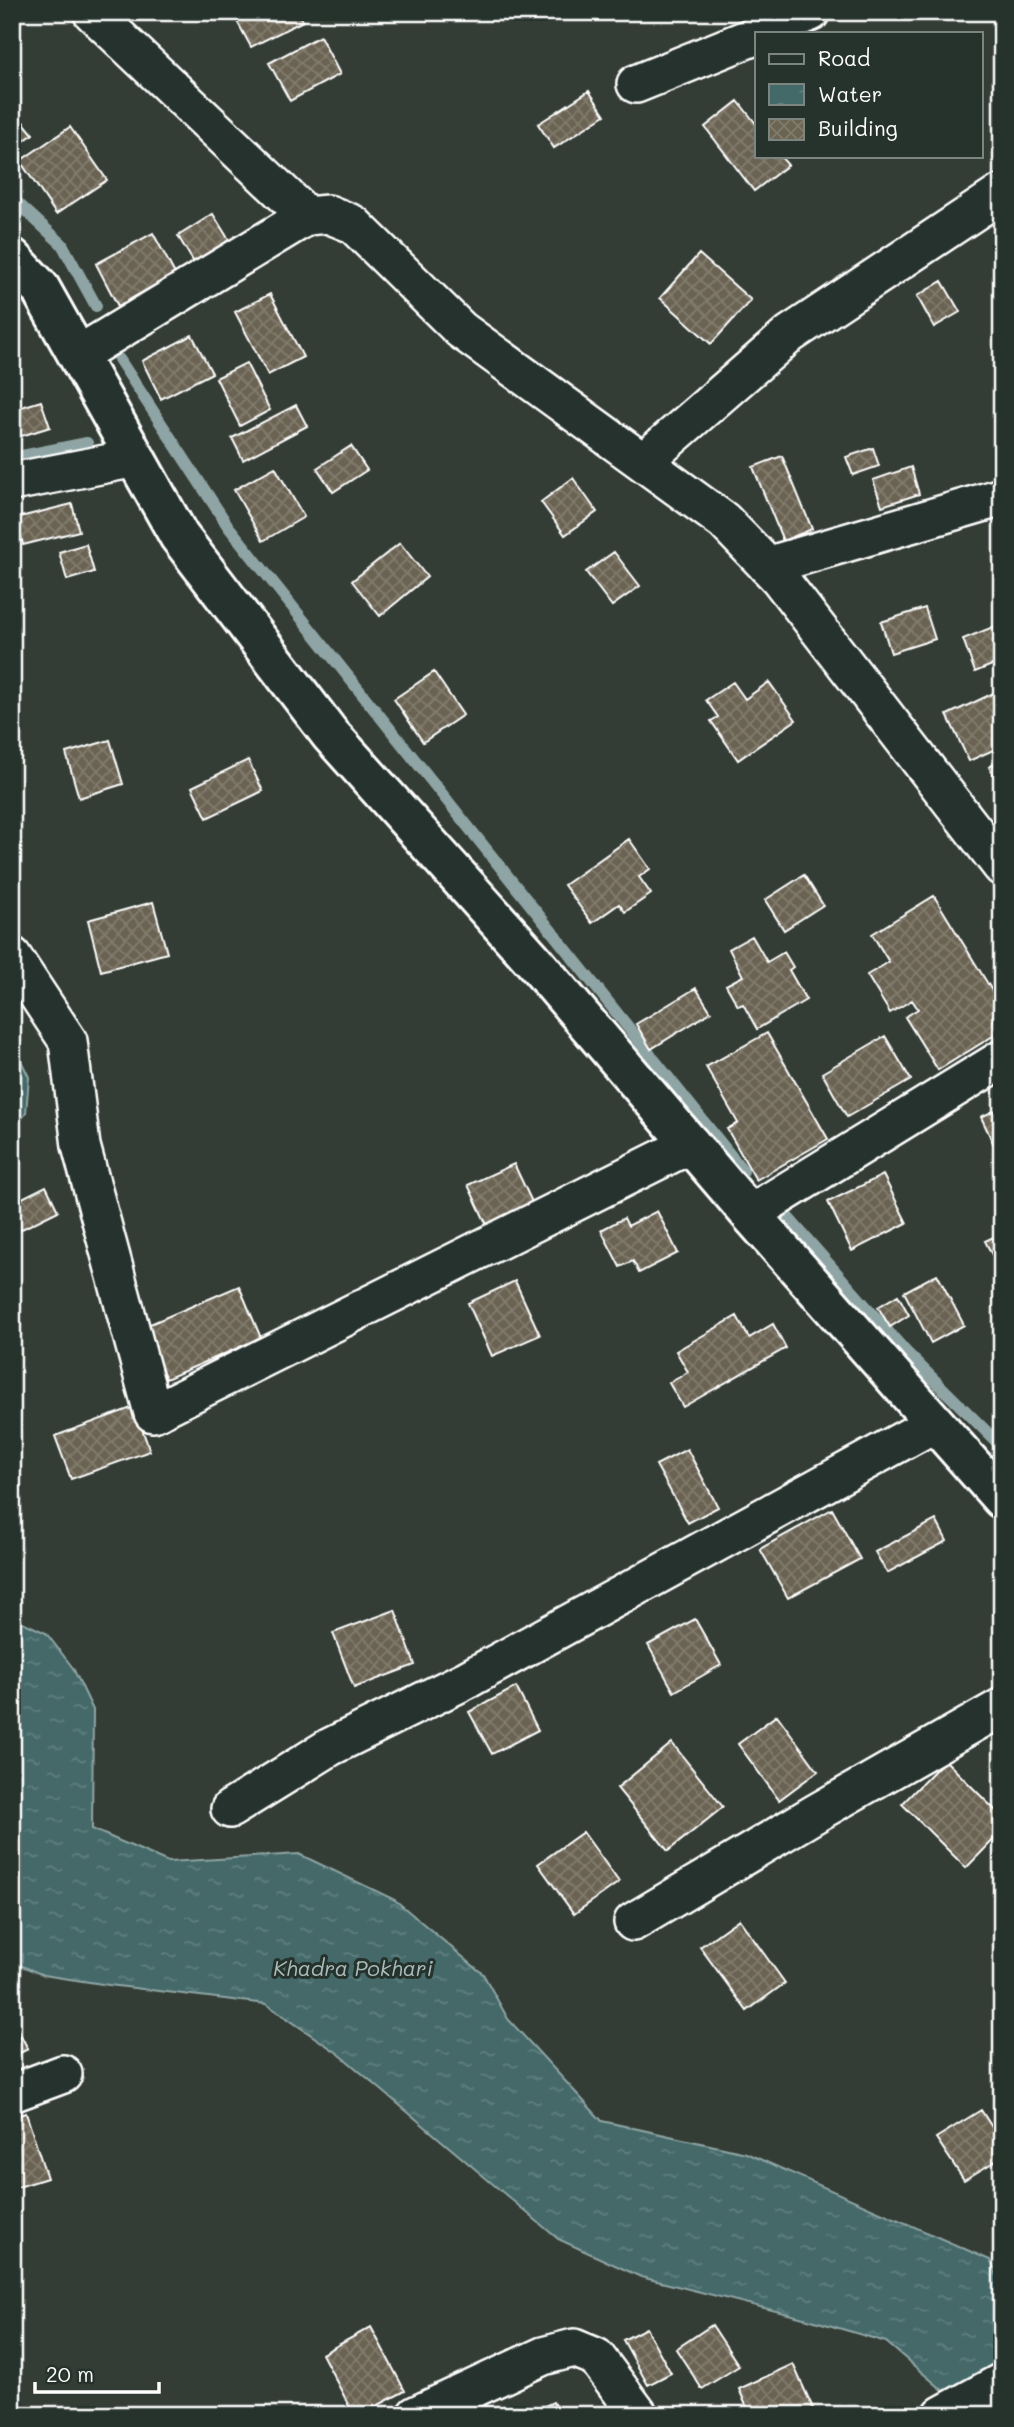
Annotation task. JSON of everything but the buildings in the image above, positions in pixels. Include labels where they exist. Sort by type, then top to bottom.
[{"type":"street","points":[[92,12],[307,216]]},
{"type":"street","points":[[763,32],[811,12]]},
{"type":"street","points":[[636,84],[755,35]]},
{"type":"street","points":[[643,462],[790,334],[1002,193]]},
{"type":"street","points":[[78,355],[307,216],[328,214],[353,224],[461,330],[724,521],[779,578],[1002,867]]},
{"type":"street","points":[[12,258],[40,288],[179,536],[330,733],[533,960],[750,1214],[1002,1499]]},
{"type":"street","points":[[12,482],[136,458]]},
{"type":"street","points":[[767,566],[1002,497]]},
{"type":"street","points":[[12,956],[68,1041],[81,1146],[153,1413],[691,1144]]},
{"type":"street","points":[[750,1214],[1002,1059]]},
{"type":"street","points":[[230,1809],[330,1747],[468,1679],[935,1423]]},
{"type":"street","points":[[633,1922],[1002,1707]]},
{"type":"street","points":[[12,2094],[63,2074]]},
{"type":"street","points":[[416,2415],[543,2356],[575,2348],[596,2357],[639,2415]]},
{"type":"street","points":[[950,2411],[1002,2382]]},
{"type":"water","points":[[12,1042],[29,1077],[26,1113],[12,1131]]},
{"type":"water","name":"Khadra Pokhari","points":[[12,1617],[46,1633],[73,1668],[93,1710],[92,1829],[168,1862],[299,1854],[395,1900],[483,1974],[508,2019],[602,2121],[746,2153],[990,2260],[1002,2286],[1002,2415],[972,2415],[886,2342],[808,2319],[641,2277],[558,2239],[339,2054],[266,2004],[43,1975],[15,1963],[12,1960]]},
{"type":"waterway","points":[[12,198],[62,244],[96,306]]},
{"type":"waterway","points":[[119,359],[228,526],[743,1171]]},
{"type":"waterway","points":[[12,458],[87,443]]},
{"type":"waterway","points":[[784,1213],[905,1351],[1002,1447]]}]
